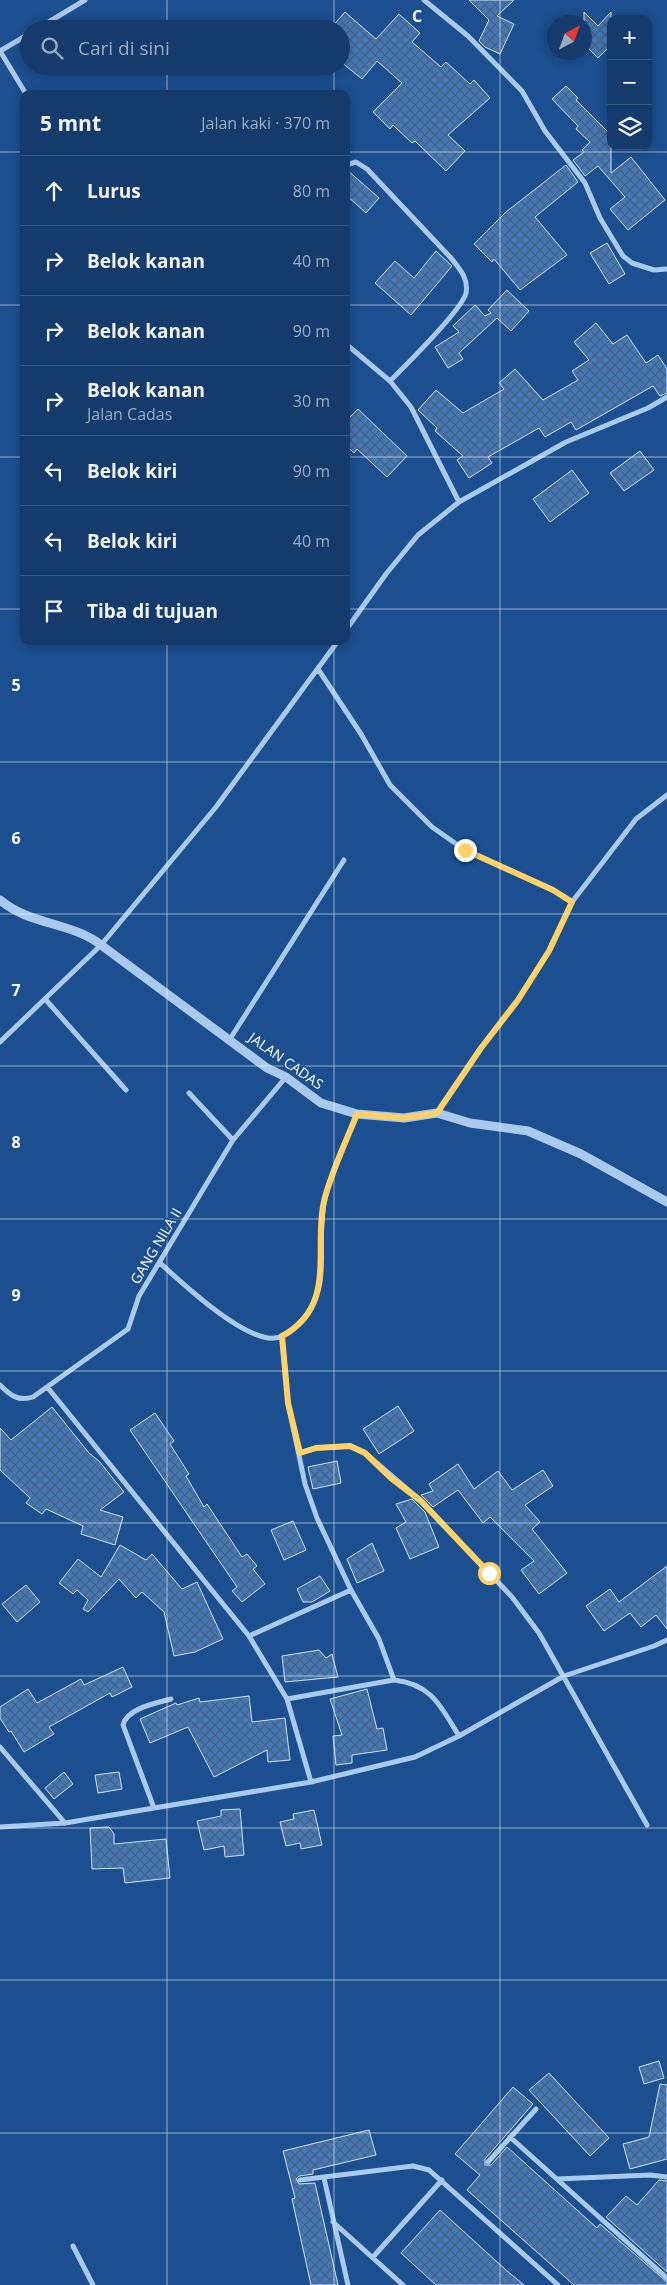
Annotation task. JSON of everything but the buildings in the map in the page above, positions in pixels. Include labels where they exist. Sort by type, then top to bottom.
[{"type":"street","points":[[52,20],[85,0]]},
{"type":"street","points":[[424,0],[468,36],[522,91],[546,131],[585,183],[600,218],[623,256],[632,263],[654,270],[667,269]]},
{"type":"street","points":[[20,39],[0,51],[24,90]]},
{"type":"street","points":[[350,164],[356,162],[367,169],[451,258],[463,273],[466,283],[464,297],[442,326],[390,381]]},
{"type":"street","points":[[350,347],[390,381],[411,407],[459,502]]},
{"type":"street","points":[[350,624],[386,574],[418,535],[459,502],[566,442],[648,408],[667,397]]},
{"type":"street","points":[[0,1042],[101,945],[216,807],[335,645]]},
{"type":"street","points":[[318,669],[361,734],[390,785],[432,827],[465,850],[553,890],[572,902]]},
{"type":"street","points":[[437,1113],[481,1048],[523,992],[549,951],[572,902],[636,818],[667,795]]},
{"type":"street","points":[[230,1039],[344,860]]},
{"type":"street","name":"JALAN CADAS","points":[[0,900],[20,914],[70,928],[87,935],[267,1068],[286,1077],[322,1103],[357,1114],[404,1118],[437,1113],[470,1123],[528,1131],[551,1140],[667,1202]]},
{"type":"street","points":[[45,999],[126,1090]]},
{"type":"street","name":"GANG NILA II","points":[[0,1384],[12,1396],[25,1400],[48,1388],[128,1329],[139,1296],[234,1140],[286,1077]]},
{"type":"street","points":[[189,1093],[234,1140]]},
{"type":"street","points":[[160,1263],[202,1302],[249,1331],[268,1338],[282,1336],[302,1322],[316,1297],[321,1270],[321,1225],[325,1198],[357,1114]]},
{"type":"street","points":[[282,1336],[288,1403],[305,1484],[317,1518],[351,1590],[375,1631],[394,1680]]},
{"type":"street","points":[[48,1388],[249,1636],[287,1699],[311,1782]]},
{"type":"street","points":[[300,1453],[316,1448],[350,1446],[365,1453],[391,1478],[421,1501],[512,1597],[539,1633],[647,1825]]},
{"type":"street","points":[[249,1636],[351,1590]]},
{"type":"street","points":[[0,1827],[65,1823],[311,1782],[415,1757],[460,1736],[564,1676],[667,1640]]},
{"type":"street","points":[[287,1699],[394,1680],[414,1684],[426,1690],[436,1699],[460,1736]]},
{"type":"street","points":[[154,1808],[124,1725],[128,1716],[142,1708],[172,1699]]},
{"type":"street","points":[[0,1747],[65,1823]]},
{"type":"street","points":[[488,2162],[536,2109]]},
{"type":"street","points":[[510,2137],[667,2278]]},
{"type":"street","points":[[300,2180],[413,2166],[429,2170],[558,2285]]},
{"type":"street","points":[[557,2179],[667,2176]]},
{"type":"street","points":[[324,2178],[348,2285]]},
{"type":"street","points":[[373,2257],[442,2180]]},
{"type":"street","points":[[333,2222],[403,2285]]},
{"type":"street","points":[[73,2246],[93,2285]]},
{"type":"route","points":[[465,850],[553,890],[572,902],[549,951],[518,1000],[481,1048],[437,1113],[404,1118],[357,1114],[332,1175],[325,1198],[321,1225],[320,1281],[316,1297],[310,1311],[302,1322],[292,1331],[282,1336],[288,1403],[300,1453],[316,1448],[350,1446],[365,1453],[391,1478],[421,1501],[489,1573]]}]
